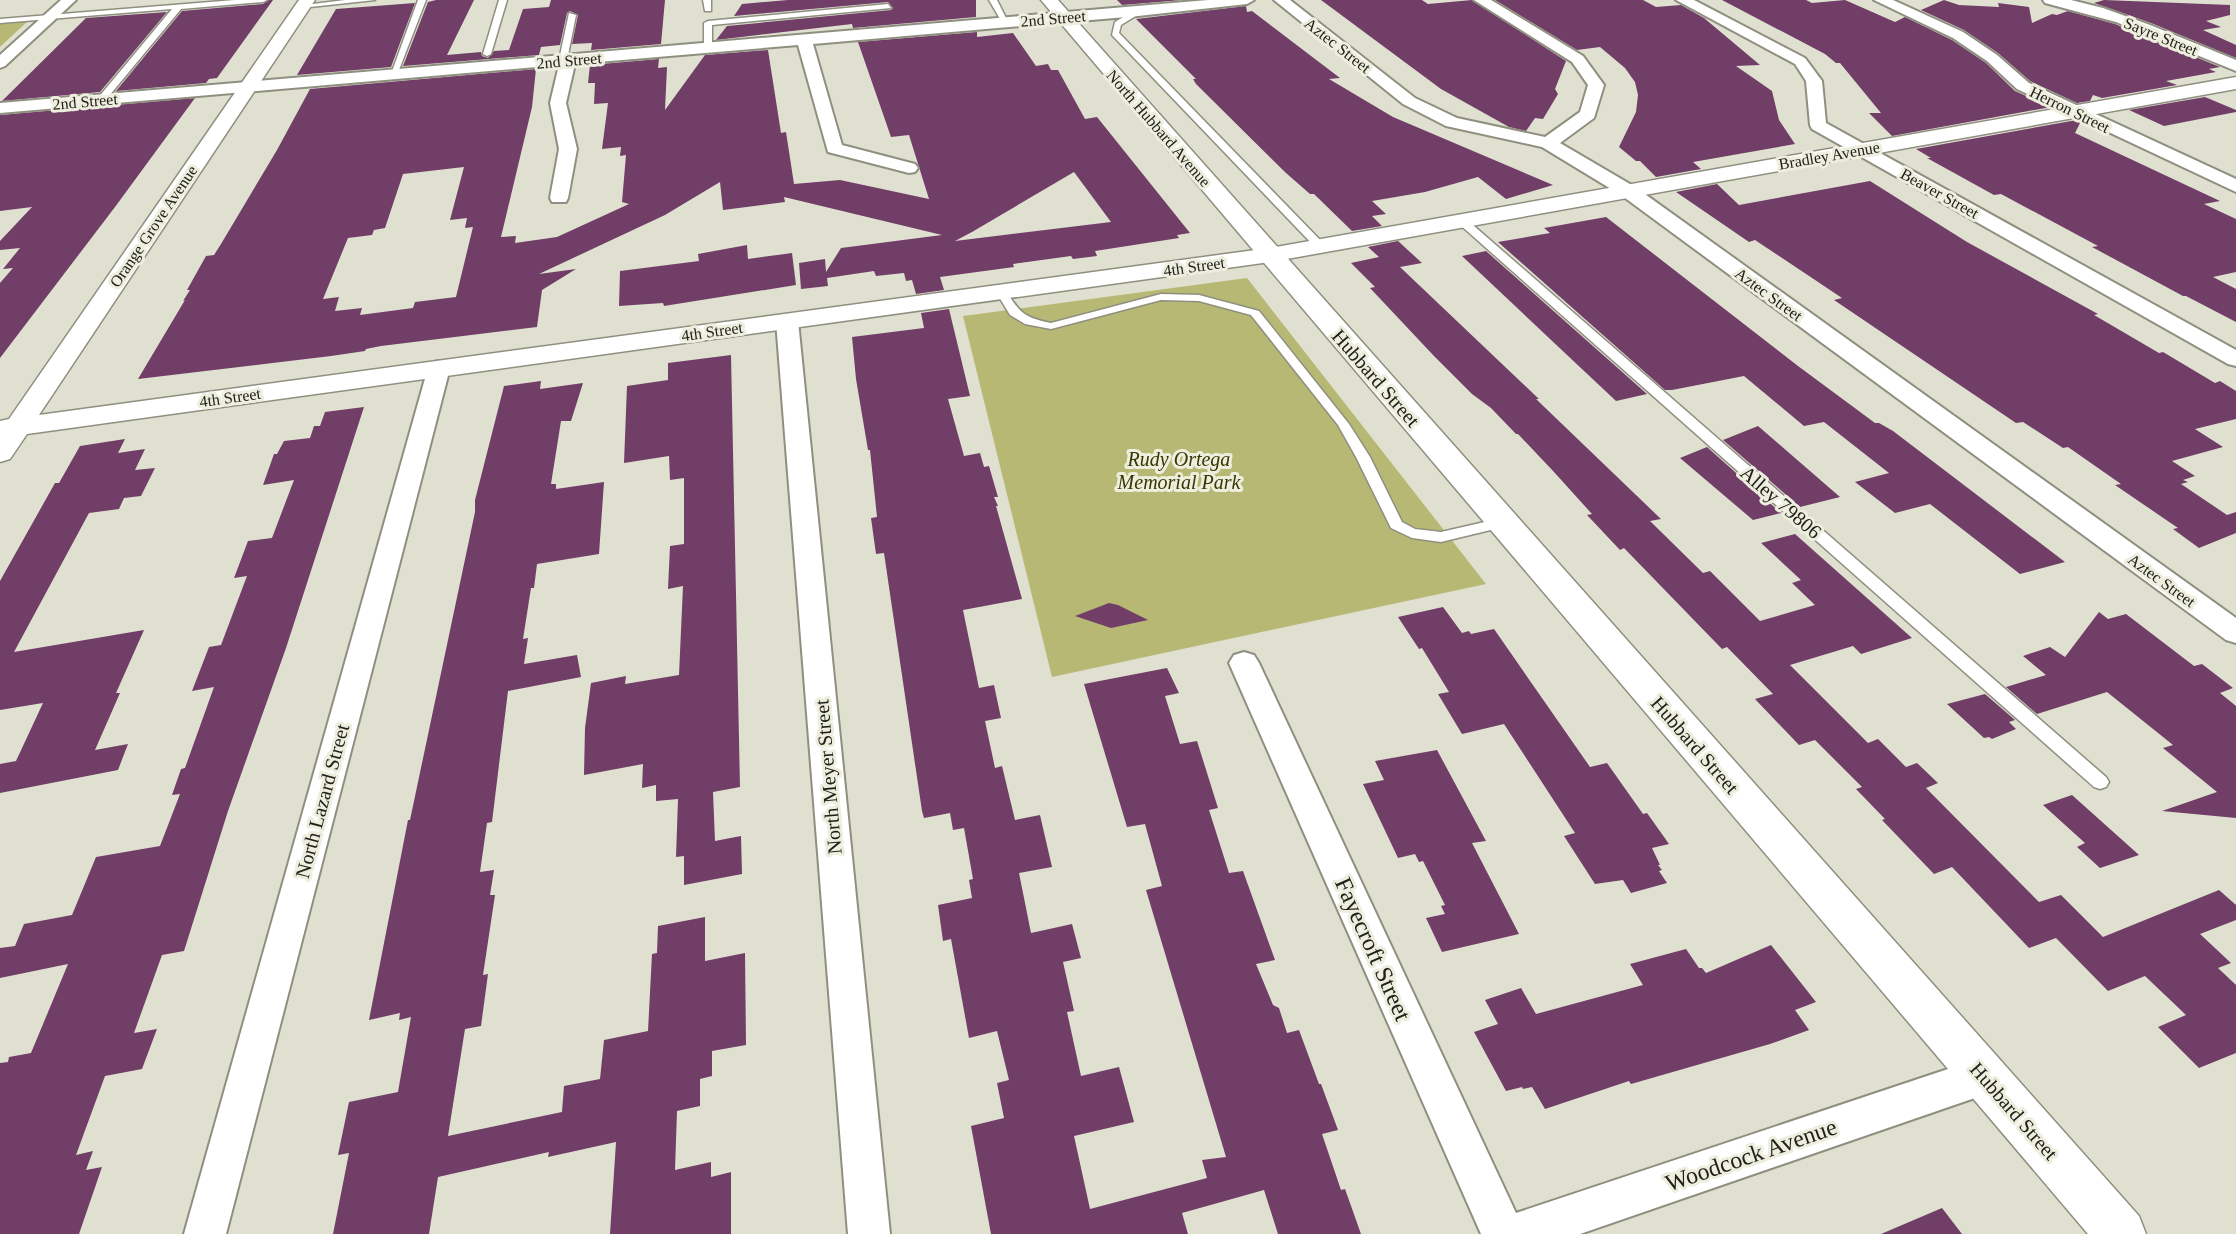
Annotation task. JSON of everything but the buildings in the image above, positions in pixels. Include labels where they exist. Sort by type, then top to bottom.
[{"type":"street","points":[[3,57],[69,0]]},
{"type":"street","name":"2nd Street","points":[[0,108],[1006,22],[1056,8],[1138,12],[1247,0]]},
{"type":"street","name":"Aztec Street","points":[[1281,0],[1409,101],[1452,122],[1548,143],[1628,191],[2236,633]]},
{"type":"street","points":[[1481,0],[1578,59],[1596,85],[1588,114],[1548,143]]},
{"type":"street","name":"Beaver Street","points":[[1683,0],[1800,61],[1814,81],[1818,125],[2236,359]]},
{"type":"street","name":"Herron Street","points":[[1881,0],[1958,35],[1992,58],[2023,86],[2072,111],[2236,186]]},
{"type":"street","name":"Sayre Street","points":[[2050,0],[2117,18],[2236,66]]},
{"type":"street","name":"Orange Grove Avenue","points":[[0,453],[9,428],[304,3]]},
{"type":"street","name":"North Hubbard Avenue","points":[[1056,8],[1270,255]]},
{"type":"street","points":[[804,40],[834,148],[909,168]]},
{"type":"street","points":[[559,198],[568,149],[558,103],[566,60]]},
{"type":"street","name":"Bradley Avenue","points":[[1423,229],[2072,111],[2236,84]]},
{"type":"street","name":"4th Street","points":[[9,428],[1270,255],[1423,229]]},
{"type":"street","name":"Hubbard Street","points":[[1270,255],[2121,1234]]},
{"type":"street","name":"North Meyer Street","points":[[787,321],[869,1234]]},
{"type":"street","name":"North Lazard Street","points":[[205,1234],[439,368]]},
{"type":"street","name":"Fayecroft Street","points":[[1244,663],[1503,1234]]},
{"type":"street","name":"Woodcock Avenue","points":[[1518,1234],[1984,1076]]},
{"type":"lane","points":[[0,21],[263,0]]},
{"type":"lane","points":[[304,3],[371,0]]},
{"type":"lane","points":[[393,75],[422,0]]},
{"type":"lane","points":[[487,54],[503,0]]},
{"type":"lane","points":[[707,0],[708,9]]},
{"type":"lane","points":[[993,0],[1006,22]]},
{"type":"lane","points":[[101,100],[179,6]]},
{"type":"lane","points":[[708,48],[708,23],[888,6]]},
{"type":"lane","points":[[1138,12],[1118,24],[1116,33],[1320,246]]},
{"type":"lane","points":[[566,60],[572,15]]},
{"type":"lane","name":"Alley 79806","points":[[1462,221],[2100,782]]},
{"type":"lane","points":[[1001,292],[1014,313],[1029,322],[1051,326],[1161,297],[1180,296],[1208,300],[1256,313],[1343,424],[1363,457],[1396,525],[1412,534],[1442,537],[1502,523]]},
{"type":"green space","points":[[28,21],[0,47],[0,23]]},
{"type":"green space","name":"Rudy Ortega Memorial Park","points":[[1247,278],[1486,584],[1052,677],[963,316]]}]
